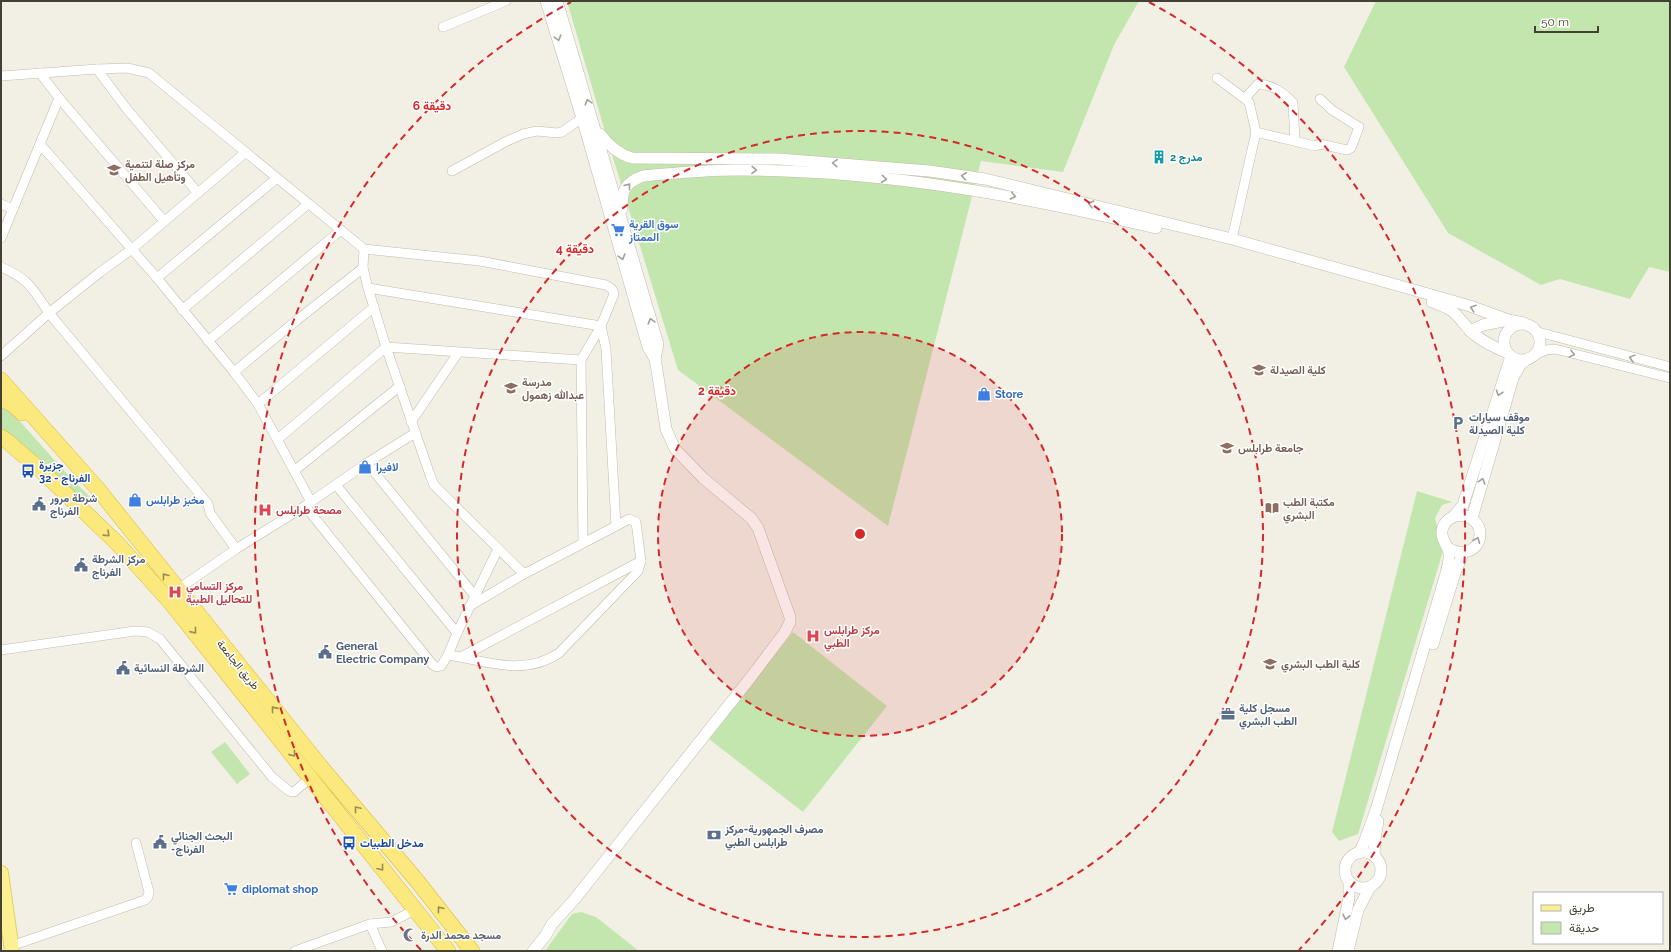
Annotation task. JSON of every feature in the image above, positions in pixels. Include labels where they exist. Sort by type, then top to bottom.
[{"type":"highway","name":"طريق الجامعة","points":[[1,380],[97,488],[177,590],[321,767],[418,882],[472,951]]},
{"type":"highway","points":[[1,399],[12,404],[41,426]]},
{"type":"highway","name":"طريق الجامعة","points":[[3,437],[45,474],[117,543],[171,603],[448,951]]},
{"type":"main road","points":[[1,873],[12,949]]},
{"type":"street","points":[[443,27],[505,1]]},
{"type":"street","points":[[533,951],[563,917],[568,907],[751,677],[785,632],[790,622],[789,612],[758,528],[752,518],[704,478],[675,449],[666,429],[655,359],[648,346],[582,118],[546,1]]},
{"type":"street","points":[[557,1],[596,129],[658,344],[655,359]]},
{"type":"street","points":[[1,76],[127,68],[149,73],[364,250],[480,261],[606,284],[612,289],[614,294],[601,326],[581,360],[583,543]]},
{"type":"street","points":[[97,69],[126,108],[198,193]]},
{"type":"street","points":[[40,73],[59,98],[164,221]]},
{"type":"street","points":[[1217,78],[1249,102],[1256,132],[1232,240]]},
{"type":"street","points":[[1245,98],[1258,84],[1264,84],[1289,98],[1292,103],[1295,140]]},
{"type":"street","points":[[1,238],[59,98]]},
{"type":"street","points":[[1256,132],[1316,146],[1320,144],[1348,150],[1359,127],[1332,110],[1320,99]]},
{"type":"street","points":[[452,171],[505,142],[524,134],[537,131],[557,134],[582,118]]},
{"type":"street","points":[[596,129],[616,152],[625,156],[642,159],[779,159],[929,171],[985,179],[1232,240],[1407,288],[1470,306],[1508,320],[1532,326],[1538,332],[1670,368]]},
{"type":"street","points":[[40,144],[157,278],[234,372],[258,404],[278,439],[308,504],[433,665],[437,667],[441,666],[448,655],[457,633],[498,549]]},
{"type":"street","points":[[1,356],[49,313],[132,249],[246,152]]},
{"type":"street","points":[[670,159],[671,173]]},
{"type":"street","points":[[697,160],[697,171]]},
{"type":"street","points":[[623,223],[622,200],[624,192],[627,185],[633,180],[642,176],[697,171],[739,170],[825,173],[930,183],[982,191],[1114,218],[1222,244],[1423,299],[1449,308],[1470,331],[1482,340],[1516,359],[1531,357],[1546,350],[1555,349],[1670,378]]},
{"type":"street","points":[[157,278],[277,178]]},
{"type":"street","points":[[982,191],[985,179]]},
{"type":"street","points":[[1,204],[13,209]]},
{"type":"street","points":[[182,310],[308,204]]},
{"type":"street","points":[[208,341],[340,230]]},
{"type":"street","points":[[364,250],[363,268],[368,288],[411,422],[434,485],[524,574]]},
{"type":"street","points":[[1,267],[18,274],[25,280],[49,313],[208,504],[210,513],[236,549]]},
{"type":"street","points":[[234,372],[363,268]]},
{"type":"street","points":[[368,288],[601,326]]},
{"type":"street","points":[[258,404],[374,307]]},
{"type":"street","points":[[1470,331],[1483,325],[1508,320]]},
{"type":"street","points":[[1359,852],[1364,843],[1374,815],[1443,584],[1449,560],[1449,553],[1442,538],[1442,530],[1446,522],[1463,505],[1510,355],[1504,343],[1506,333],[1513,326],[1524,324]]},
{"type":"street","points":[[601,326],[606,349],[616,526]]},
{"type":"street","points":[[1472,518],[1513,378],[1520,366],[1539,348],[1540,340],[1538,332]]},
{"type":"street","points":[[278,439],[386,347],[581,360]]},
{"type":"street","points":[[411,422],[458,353]]},
{"type":"street","points":[[294,471],[400,386]]},
{"type":"street","points":[[177,590],[236,549],[308,504],[367,463],[415,433]]},
{"type":"street","points":[[367,463],[475,596]]},
{"type":"street","points":[[336,485],[457,633]]},
{"type":"street","points":[[1446,546],[1454,551],[1462,553],[1473,548],[1479,539],[1479,528],[1472,518],[1466,516],[1453,516]]},
{"type":"street","points":[[448,655],[517,667],[534,665],[548,661],[559,653],[638,571],[641,561],[636,522],[629,519],[524,574],[470,606]]},
{"type":"street","points":[[1348,951],[1358,910],[1370,887],[1379,879],[1381,873],[1381,867],[1374,856],[1377,827],[1462,553]]},
{"type":"street","points":[[461,657],[641,561]]},
{"type":"street","points":[[1,650],[135,631],[148,632],[160,639],[272,777],[289,791],[294,792],[311,777]]},
{"type":"street","points":[[12,949],[144,900],[148,897],[149,892],[136,843]]},
{"type":"street","points":[[1338,951],[1349,898],[1349,883],[1345,875],[1346,864],[1353,855],[1359,852],[1364,852],[1374,856]]},
{"type":"street","points":[[1349,883],[1361,889],[1370,887]]},
{"type":"street","points":[[294,951],[370,924],[391,922],[415,910]]},
{"type":"street","points":[[370,924],[382,951]]},
{"type":"green space","points":[[567,1],[1139,1],[1114,45],[1063,172],[981,161],[888,526],[678,370],[606,135]]},
{"type":"green space","points":[[1376,1],[1670,1],[1670,272],[1649,267],[1630,299],[1560,279],[1541,285],[1448,233],[1344,67]]},
{"type":"green space","points":[[1,405],[16,417],[67,474],[94,501],[85,505],[1,428]]},
{"type":"green space","points":[[1417,491],[1452,502],[1442,505],[1435,518],[1443,551],[1358,834],[1339,841],[1332,832]]},
{"type":"green space","points":[[793,632],[887,706],[803,812],[709,739]]},
{"type":"green space","points":[[225,742],[250,774],[237,784],[211,752]]},
{"type":"green space","points":[[581,912],[596,917],[639,951],[545,951],[572,914]]},
{"type":"place","name":"مدرج 2","points":[[1159,157]]},
{"type":"place","name":"مركز صلة لتنمية وتأهيل الطفل","points":[[114,170]]},
{"type":"place","name":"سوق القرية الممتاز","points":[[618,230]]},
{"type":"place","name":"كلية الصيدلة","points":[[1259,370]]},
{"type":"place","name":"مدرسة عبدالله زهمول","points":[[511,388]]},
{"type":"place","name":"Store","points":[[984,394]]},
{"type":"place","name":"موقف سيارات كلية الصيدلة","points":[[1458,423]]},
{"type":"place","name":"جامعة طرابلس","points":[[1227,448]]},
{"type":"place","name":"لافيرا","points":[[365,467]]},
{"type":"place","name":"جزيرة الفرناج - 32","points":[[28,471]]},
{"type":"place","name":"مخبز طرابلس","points":[[135,500]]},
{"type":"place","name":"شرطة مرور الفرناج","points":[[39,504]]},
{"type":"place","name":"مكتبة الطب البشري","points":[[1272,508]]},
{"type":"place","name":"مصحة طرابلس","points":[[265,510]]},
{"type":"place","name":"مركز الشرطة الفرناج","points":[[81,565]]},
{"type":"place","name":"مركز التسامي للتحاليل الطبية","points":[[175,592]]},
{"type":"place","name":"مركز طرابلس الطبي","points":[[813,636]]},
{"type":"place","name":"General Electric Company","points":[[325,652]]},
{"type":"place","name":"كلية الطب البشري","points":[[1270,664]]},
{"type":"place","name":"الشرطة النسائية","points":[[123,668]]},
{"type":"place","name":"مسجل كلية الطب البشري","points":[[1228,714]]},
{"type":"place","name":"مصرف الجمهورية-مركز طرابلس الطبي","points":[[714,835]]},
{"type":"place","name":"البحث الجنائي -الفرناج","points":[[160,842]]},
{"type":"place","name":"مدخل الطبيات","points":[[349,843]]},
{"type":"place","name":"diplomat shop","points":[[231,889]]},
{"type":"place","name":"مسجد محمد الدرة","points":[[410,935]]}]
